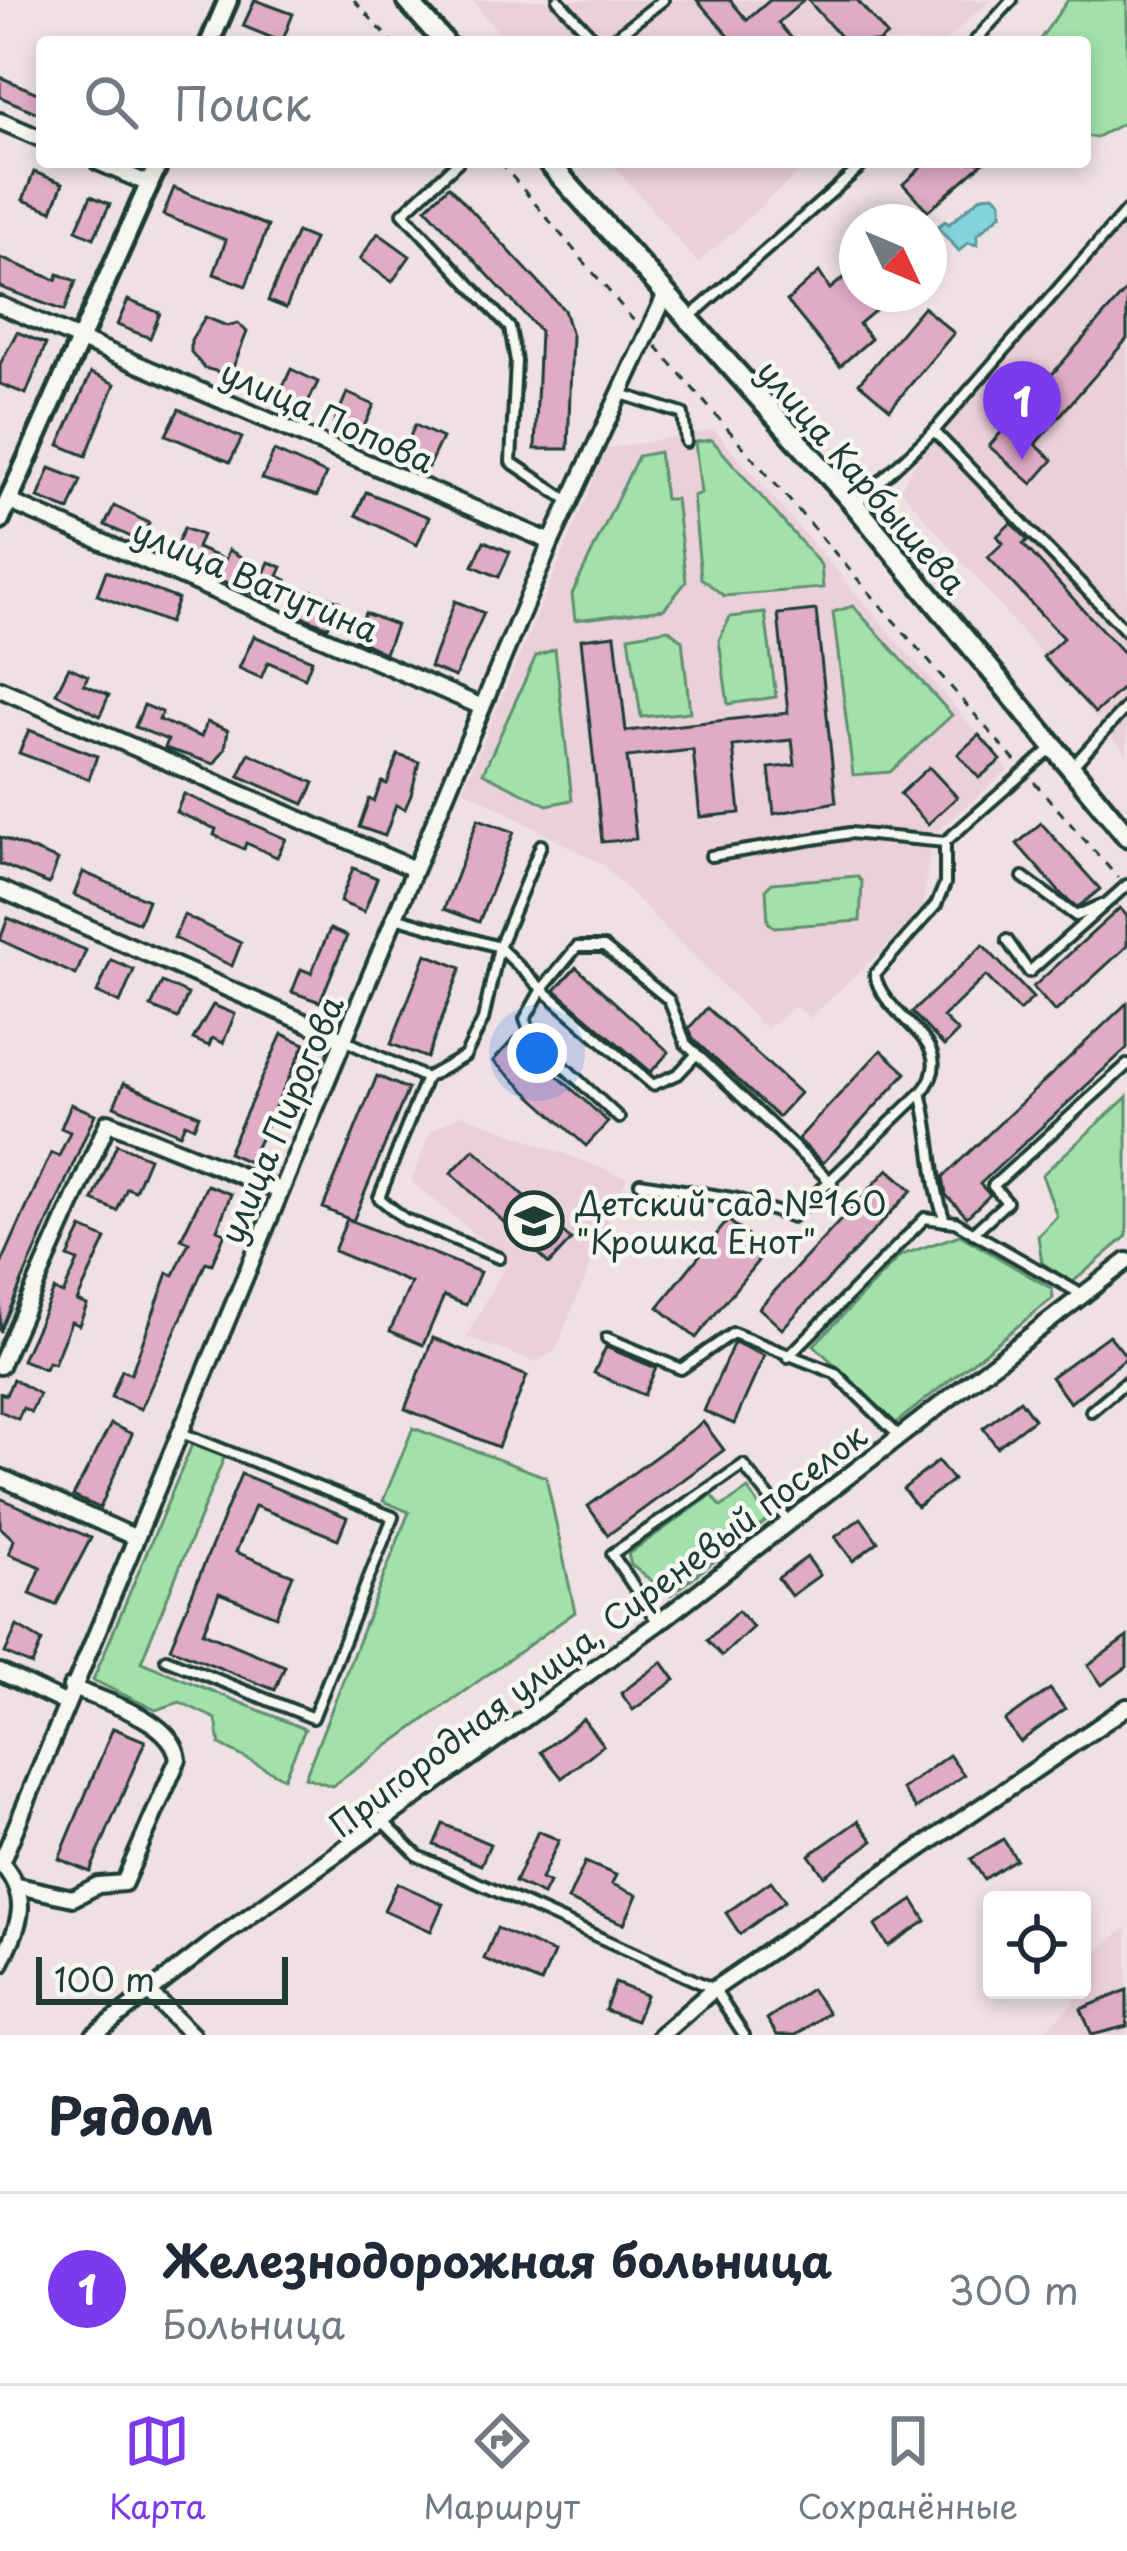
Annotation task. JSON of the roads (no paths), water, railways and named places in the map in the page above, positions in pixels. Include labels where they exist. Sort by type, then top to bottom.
[{"type":"main road","points":[[407,0],[439,36]]},
{"type":"main road","name":"улица Карбышева","points":[[553,168],[854,505],[1127,836]]},
{"type":"street","points":[[213,36],[228,0]]},
{"type":"street","points":[[0,121],[36,136]]},
{"type":"street","points":[[112,168],[149,184]]},
{"type":"street","points":[[0,520],[156,168]]},
{"type":"street","name":"улица Пирогова","points":[[0,1965],[21,1920],[18,1886],[1,1863],[71,1687],[551,542],[665,296]]},
{"type":"street","name":"улица Попова","points":[[0,305],[551,542]]},
{"type":"street","name":"улица Ватутина","points":[[8,501],[482,706]]},
{"type":"street","points":[[0,689],[414,868]]},
{"type":"street","points":[[0,890],[343,1039]]},
{"type":"street","points":[[0,1366],[108,1122],[277,1190]]},
{"type":"street","name":"Пригородная улица, Сиреневый поселок","points":[[94,2035],[148,1991],[658,1623],[1081,1294],[1124,1268]]},
{"type":"street","points":[[0,1478],[134,1537]]},
{"type":"street","points":[[0,1672],[65,1703]]},
{"type":"street","points":[[18,1886],[74,1898],[98,1885],[124,1883],[178,1759],[173,1738],[157,1726],[71,1687]]},
{"type":"street","points":[[661,2035],[713,1989],[1127,1707]]},
{"type":"street","points":[[148,1991],[192,2035]]},
{"type":"lane","points":[[558,0],[591,36]]},
{"type":"lane","points":[[617,36],[663,0]]},
{"type":"lane","points":[[979,36],[1012,0]]},
{"type":"lane","points":[[452,168],[403,213],[510,328],[516,361],[511,462],[570,502]]},
{"type":"lane","points":[[685,320],[859,168]]},
{"type":"lane","points":[[854,505],[934,431],[1127,210]]},
{"type":"lane","points":[[619,394],[683,414],[686,442]]},
{"type":"lane","points":[[934,431],[1127,632]]},
{"type":"lane","points":[[1071,768],[1127,706]]},
{"type":"lane","points":[[712,856],[850,833],[945,842],[1053,747]]},
{"type":"lane","points":[[640,1183],[738,1198],[792,1217],[832,1184],[921,1093],[933,1079],[937,1062],[928,1042],[878,991],[875,974],[936,905],[945,884],[945,842]]},
{"type":"lane","points":[[499,1258],[405,1219],[379,1198],[426,1078],[465,1056],[483,1020],[499,947],[541,845]]},
{"type":"lane","points":[[1023,877],[1076,916],[1108,902]]},
{"type":"lane","points":[[1007,940],[1029,972],[1126,886]]},
{"type":"lane","points":[[394,917],[499,947],[653,1085],[678,1074],[696,1055]]},
{"type":"lane","points":[[619,1118],[532,1036],[525,1019],[577,946],[604,947],[669,1000],[678,1030],[696,1055],[832,1184]]},
{"type":"lane","points":[[343,1039],[426,1078]]},
{"type":"lane","points":[[973,1233],[1007,1202],[993,1186],[1127,1065]]},
{"type":"lane","points":[[921,1093],[933,1134],[932,1183],[945,1221]]},
{"type":"lane","points":[[788,1357],[925,1218],[973,1233],[1081,1294]]},
{"type":"lane","points":[[607,1338],[681,1369],[733,1333],[835,1373],[900,1437]]},
{"type":"lane","points":[[1091,1411],[1127,1381]]},
{"type":"lane","points":[[166,1659],[313,1718],[393,1517],[178,1431]]},
{"type":"lane","points":[[658,1623],[612,1554],[743,1465],[789,1522]]},
{"type":"lane","points":[[385,1822],[418,1856],[713,1989],[744,2035]]},
{"type":"water","points":[[995,195],[1001,201],[1001,214],[977,235],[977,245],[968,243],[959,251],[947,238],[947,222],[982,196]]},
{"type":"place","name":"Железнодорожная больница","points":[[1022,460]]},
{"type":"place","name":"Детский сад №160 \"Крошка Енот\"","points":[[534,1221]]}]
